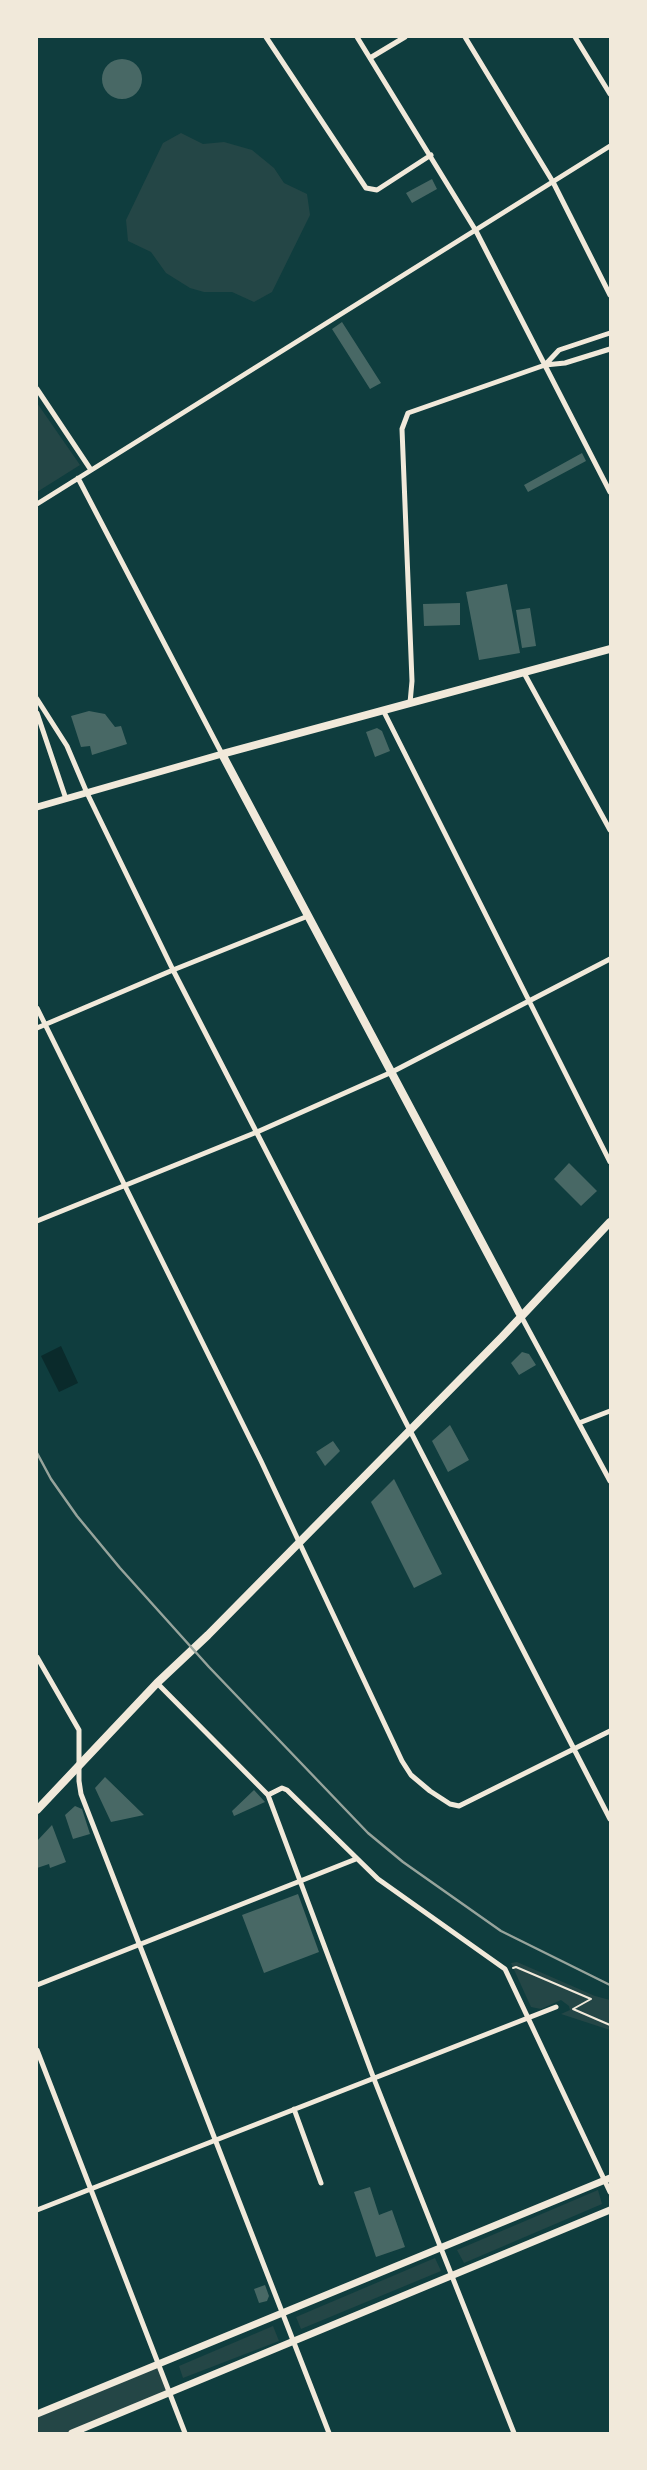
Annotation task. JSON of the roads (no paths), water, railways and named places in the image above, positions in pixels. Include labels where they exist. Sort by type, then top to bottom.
[{"type":"main road","points":[[37,807],[610,649]]},
{"type":"main road","points":[[222,754],[521,1316]]},
{"type":"main road","points":[[37,1810],[610,1222]]},
{"type":"main road","points":[[37,2414],[608,2179]]},
{"type":"main road","points":[[72,2433],[610,2210]]},
{"type":"street","points":[[265,37],[366,188],[377,190],[431,155]]},
{"type":"street","points":[[357,37],[476,231],[610,492]]},
{"type":"street","points":[[370,58],[405,37]]},
{"type":"street","points":[[465,37],[553,182],[610,295]]},
{"type":"street","points":[[575,37],[610,94]]},
{"type":"street","points":[[37,505],[610,146]]},
{"type":"street","points":[[545,365],[559,350],[610,333]]},
{"type":"street","points":[[410,703],[412,681],[402,429],[408,413],[545,365],[565,363],[610,349]]},
{"type":"street","points":[[37,389],[91,470]]},
{"type":"street","points":[[78,478],[222,754]]},
{"type":"street","points":[[524,673],[610,830]]},
{"type":"street","points":[[37,699],[62,737],[173,970],[610,1819]]},
{"type":"street","points":[[383,710],[610,1162]]},
{"type":"street","points":[[37,713],[66,799]]},
{"type":"street","points":[[37,1028],[308,916]]},
{"type":"street","points":[[37,1221],[257,1132],[392,1072],[610,959]]},
{"type":"street","points":[[37,1008],[402,1761],[421,1784],[450,1804],[459,1806],[610,1731]]},
{"type":"street","points":[[521,1316],[610,1481]]},
{"type":"street","points":[[579,1423],[610,1411]]},
{"type":"street","points":[[37,1657],[79,1730],[81,1794],[330,2433]]},
{"type":"street","points":[[158,1683],[268,1795],[374,2079],[514,2433]]},
{"type":"street","points":[[268,1795],[282,1788],[288,1790],[356,1859],[397,1894],[505,1969],[527,2019],[608,2179],[610,2192]]},
{"type":"street","points":[[37,1985],[356,1859]]},
{"type":"street","points":[[37,2210],[556,2007]]},
{"type":"street","points":[[37,2050],[185,2433]]},
{"type":"street","points":[[294,2109],[321,2183]]},
{"type":"railway","points":[[37,1453],[51,1479],[77,1516],[120,1568],[209,1667],[368,1833],[403,1862],[501,1931],[610,1985]]}]
